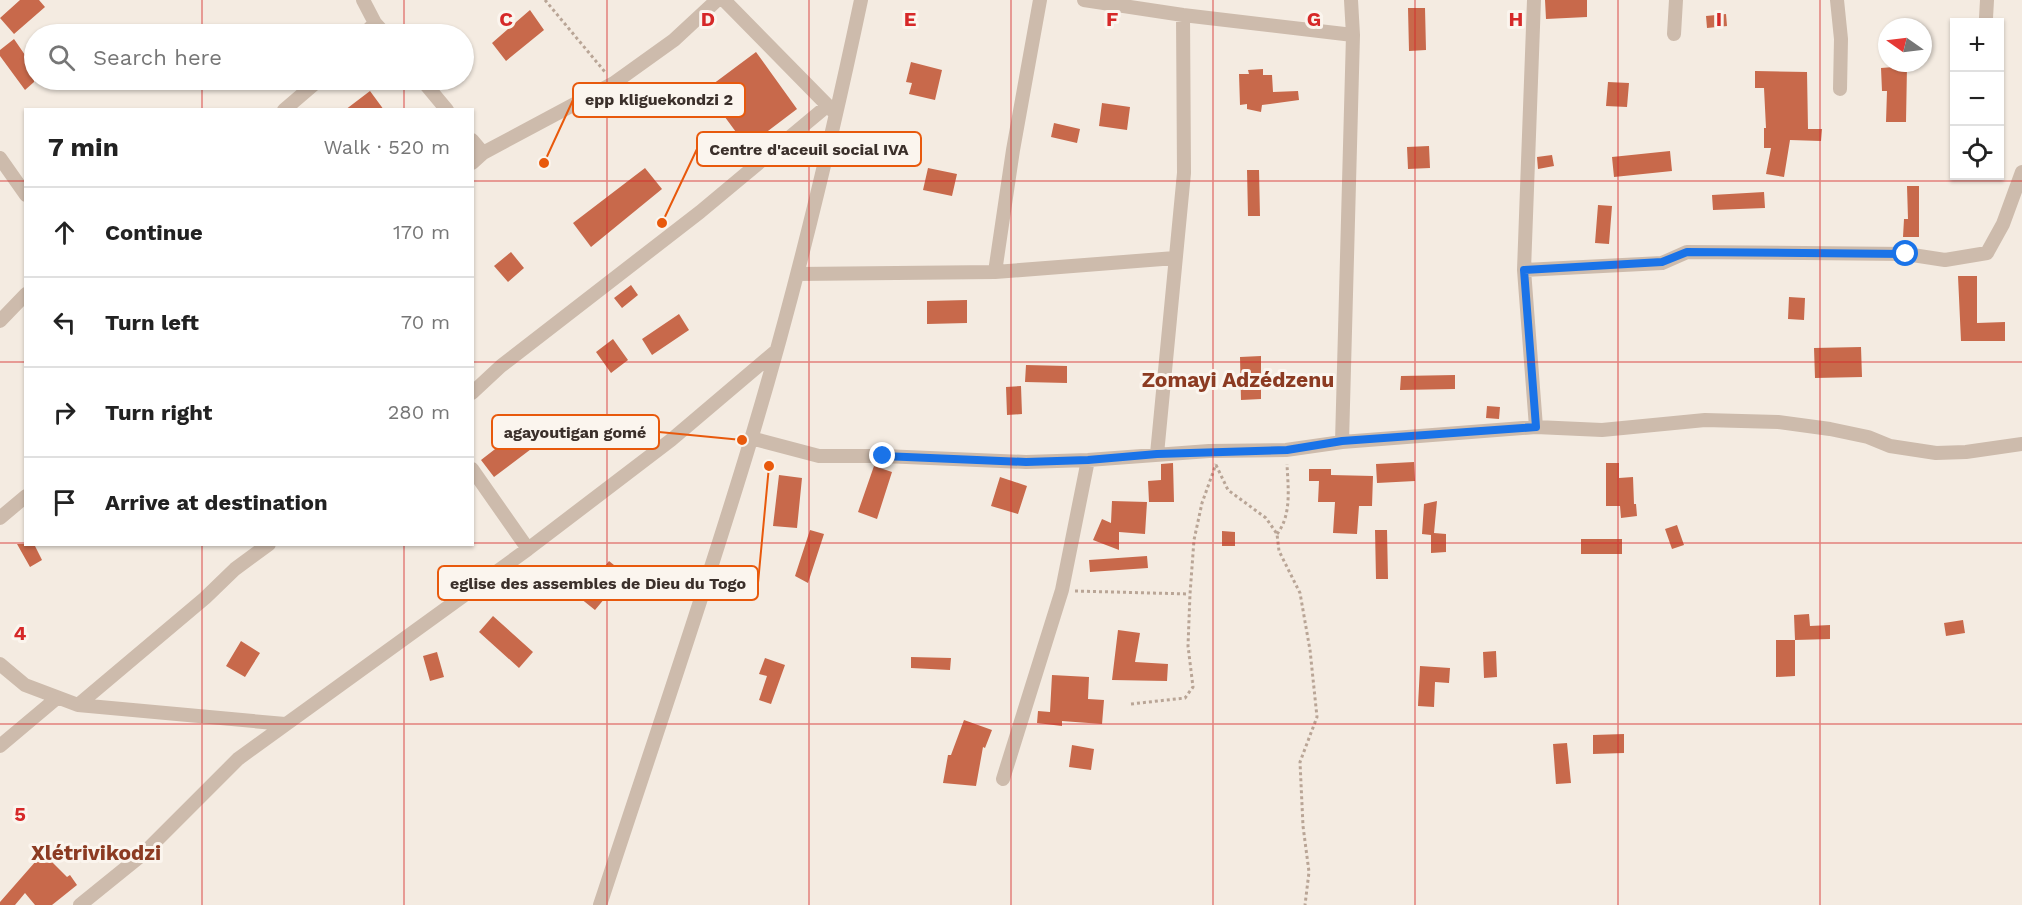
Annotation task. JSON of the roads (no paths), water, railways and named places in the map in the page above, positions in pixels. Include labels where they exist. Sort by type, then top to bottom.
[{"type":"street","points":[[363,0],[375,23]]},
{"type":"street","points":[[474,161],[483,153],[614,83],[674,40],[717,0]]},
{"type":"street","points":[[724,0],[832,110]]},
{"type":"street","points":[[600,905],[777,351],[797,274],[832,110],[861,0]]},
{"type":"street","points":[[995,272],[1013,150],[1040,0]]},
{"type":"street","points":[[1084,0],[1183,15],[1353,35]]},
{"type":"street","points":[[1342,441],[1353,35],[1350,0]]},
{"type":"street","points":[[1534,0],[1524,270],[1536,427]]},
{"type":"street","points":[[1674,34],[1676,0]]},
{"type":"street","points":[[1837,0],[1841,39],[1840,89]]},
{"type":"street","points":[[1986,18],[1987,0]]},
{"type":"street","points":[[1157,454],[1184,173],[1183,15]]},
{"type":"street","points":[[286,108],[307,90]]},
{"type":"street","points":[[430,90],[445,108]]},
{"type":"street","points":[[474,391],[501,366],[832,110]]},
{"type":"street","points":[[474,142],[483,153]]},
{"type":"street","points":[[0,158],[24,192]]},
{"type":"street","points":[[1524,270],[1662,262],[1687,252],[1906,254],[1945,260],[1987,253],[2002,224],[2022,172]]},
{"type":"street","points":[[797,274],[995,272],[1175,258]]},
{"type":"street","points":[[0,321],[24,296]]},
{"type":"street","points":[[80,905],[143,854],[238,759],[528,549],[671,440],[777,351]]},
{"type":"street","points":[[751,438],[819,456],[883,456],[1026,462],[1157,454],[1287,450],[1342,441],[1536,427],[1602,430],[1705,420],[1778,422],[1830,429],[1869,437],[1890,446],[1921,452],[1966,452],[2022,444]]},
{"type":"street","points":[[1003,779],[1062,590],[1088,460]]},
{"type":"street","points":[[474,472],[528,549]]},
{"type":"street","points":[[0,518],[24,498]]},
{"type":"street","points":[[78,705],[205,598],[235,569],[266,546]]},
{"type":"street","points":[[0,664],[25,685],[78,705],[285,724]]},
{"type":"street","points":[[0,746],[57,698]]},
{"type":"place","name":"epp kliguekondzi 2","points":[[544,163]]},
{"type":"place","name":"Centre d'aceuil social IVA","points":[[662,223]]},
{"type":"place","name":"agayoutigan gomé","points":[[742,440]]},
{"type":"place","name":"eglise des assembles de Dieu du Togo","points":[[769,466]]},
{"type":"district","name":"Zomayi Adzédzenu","points":[[1238,380]]},
{"type":"district","name":"Xlétrivikodzi","points":[[96,853]]}]
